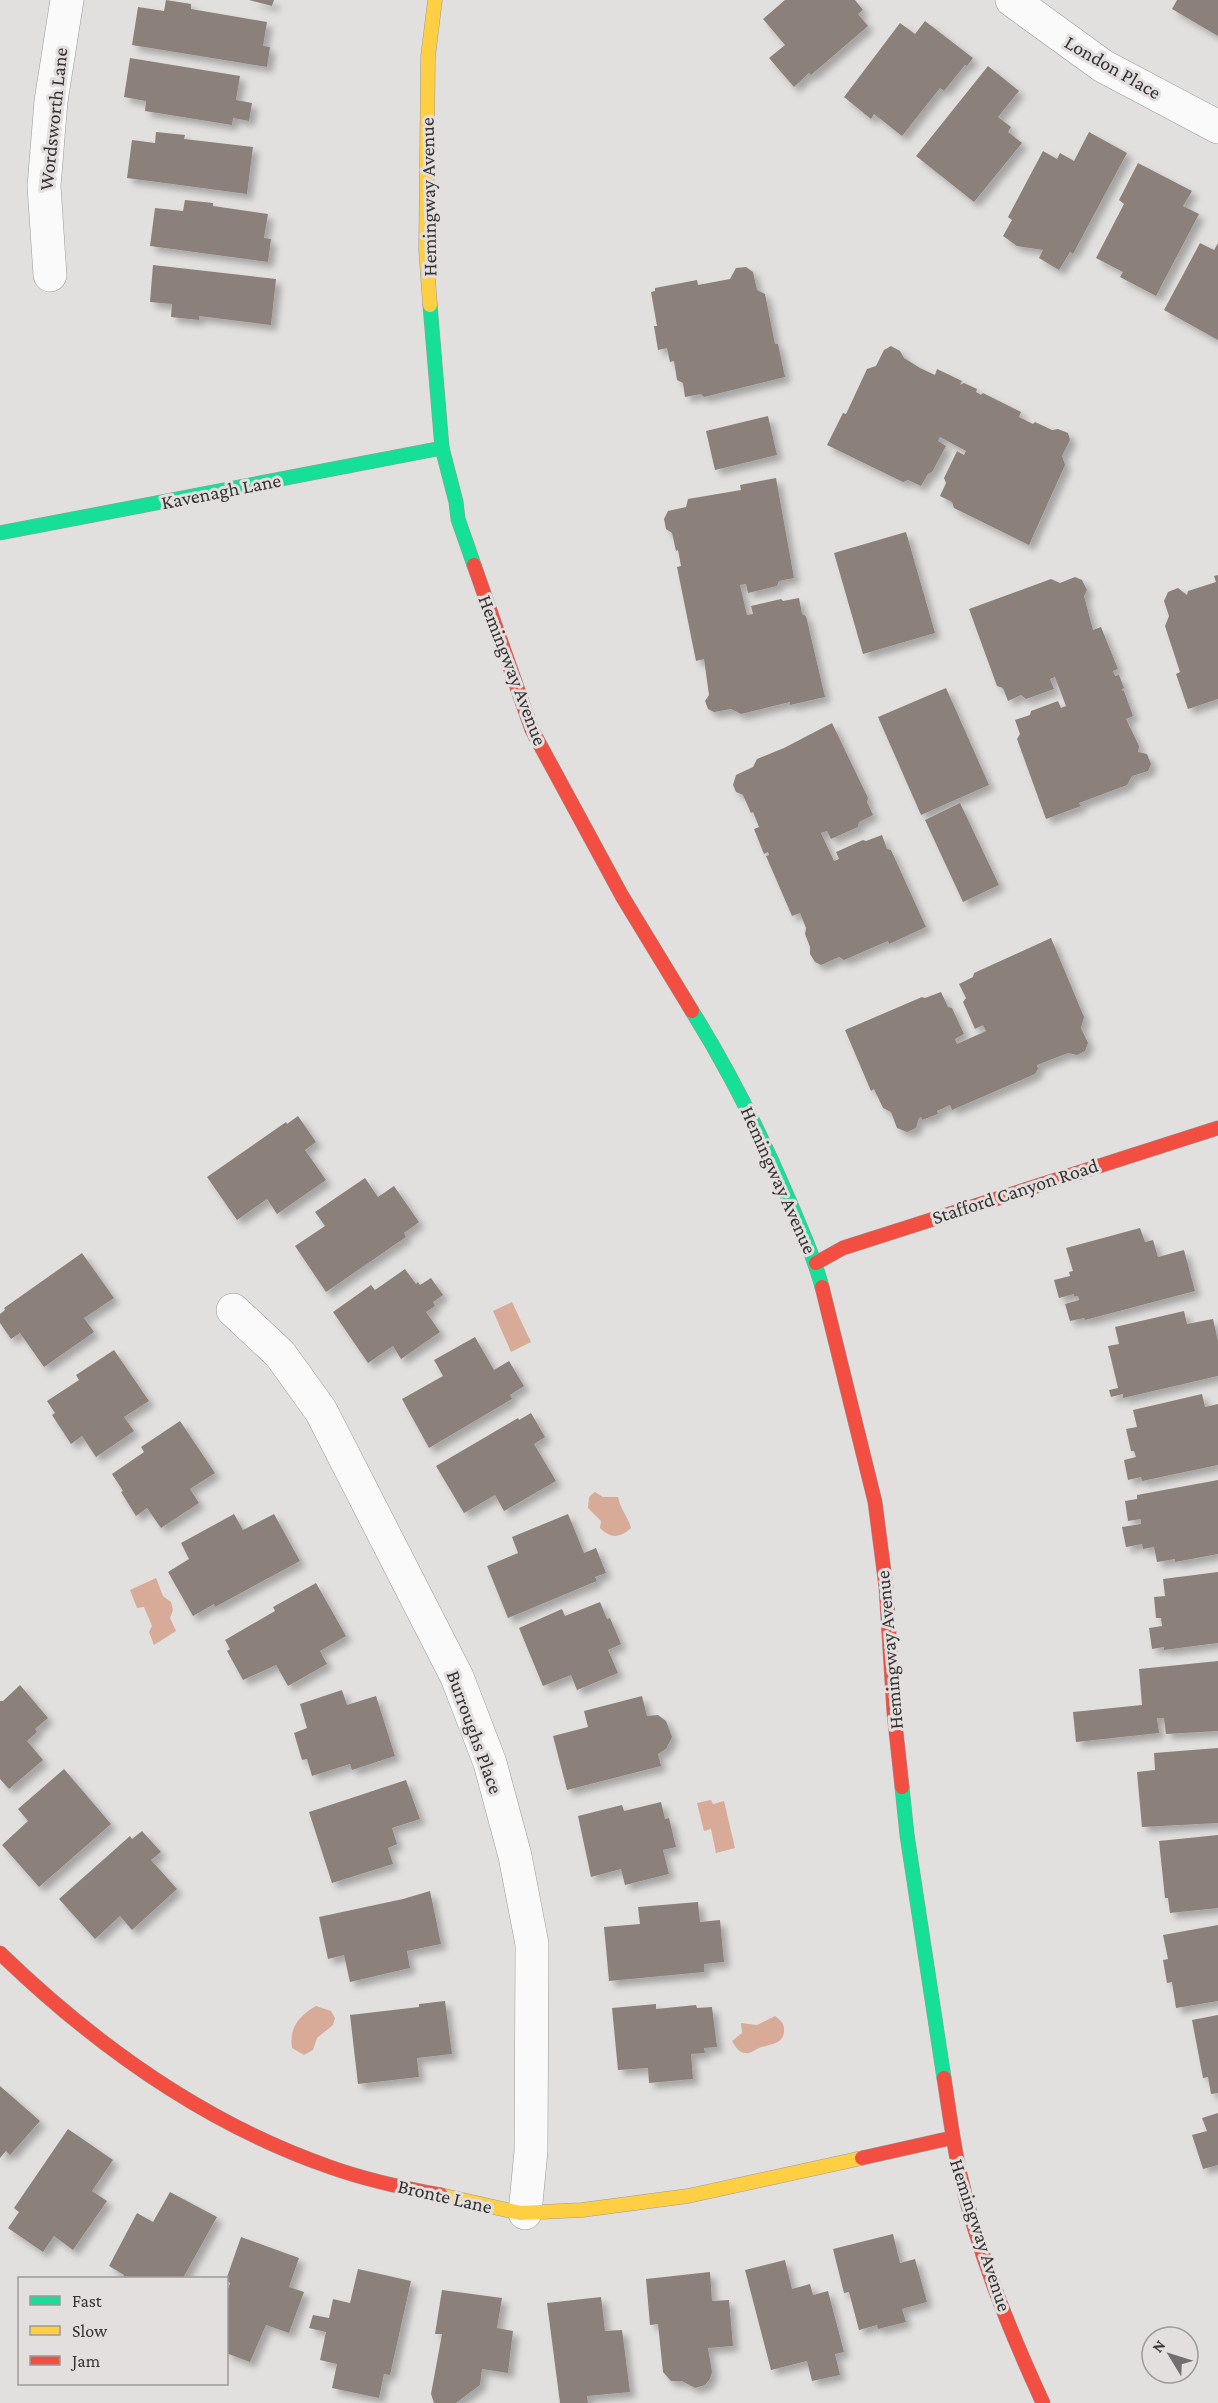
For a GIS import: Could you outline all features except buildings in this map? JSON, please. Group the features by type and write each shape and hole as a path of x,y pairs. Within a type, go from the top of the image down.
{"main road":[{"name":"Hemingway Avenue","path":"435,0 428,57 426,250 442,448 458,519 532,730 622,896 721,1058 763,1138 816,1263 875,1502 886,1587 894,1713 907,1834 947,2095 951,2138 966,2203 1006,2316 1043,2403"},
{"name":"Kavenagh Lane","path":"0,533 442,448"},
{"name":"Stafford Canyon Road","path":"816,1263 843,1248 1218,1128"},
{"name":"Bronte Lane","path":"0,1953 62,2012 119,2055 194,2102 262,2138 328,2166 412,2190 525,2213 631,2206 709,2192 951,2138"}],"street":[{"name":"Wordsworth Lane","path":"50,275 44,186 51,101 67,0"},
{"name":"London Place","path":"1012,0 1103,66 1218,127"},
{"name":"Burroughs Place","path":"233,1310 280,1354 321,1411 457,1677 490,1763 515,1856 532,1944 531,2151 525,2213"}],"shaded area":[{"path":"512,1302 531,1342 511,1352 493,1311"},
{"path":"595,1492 603,1497 618,1497 631,1528 616,1536 600,1528 601,1521 588,1508 589,1497"},
{"path":"156,1578 163,1596 171,1602 173,1610 170,1618 176,1631 154,1645 149,1632 152,1626 144,1607 137,1608 130,1590"},
{"path":"711,1800 713,1804 724,1801 735,1848 716,1853 711,1829 704,1831 697,1803"},
{"path":"316,2006 331,2011 335,2018 333,2025 317,2038 313,2050 304,2055 292,2048 292,2034 300,2018"},
{"path":"775,2016 782,2022 784,2031 781,2039 775,2043 749,2053 737,2048 732,2041 742,2033 741,2023 757,2025"}],"traffic: fast":[{"path":"430,305 442,448 458,519 474,565"},
{"path":"0,533 442,448"},
{"path":"692,1011 732,1080 767,1151 807,1243 822,1287"},
{"path":"902,1787 907,1835 944,2078"}],"traffic: slow":[{"path":"430,305 426,250 428,57 435,0"},
{"path":"441,2195 520,2213 582,2210 688,2196 862,2158"}],"traffic: jam":[{"path":"474,565 532,730 622,896 692,1011"},
{"path":"816,1263 843,1248 1218,1128"},
{"path":"822,1287 875,1502 886,1587 894,1713 902,1787"},
{"path":"0,1953 36,1987 113,2049 154,2078 239,2128 284,2149 357,2176 441,2195"},
{"path":"944,2078 953,2138 976,2233 1018,2347 1043,2403"},
{"path":"862,2158 951,2138"}]}
